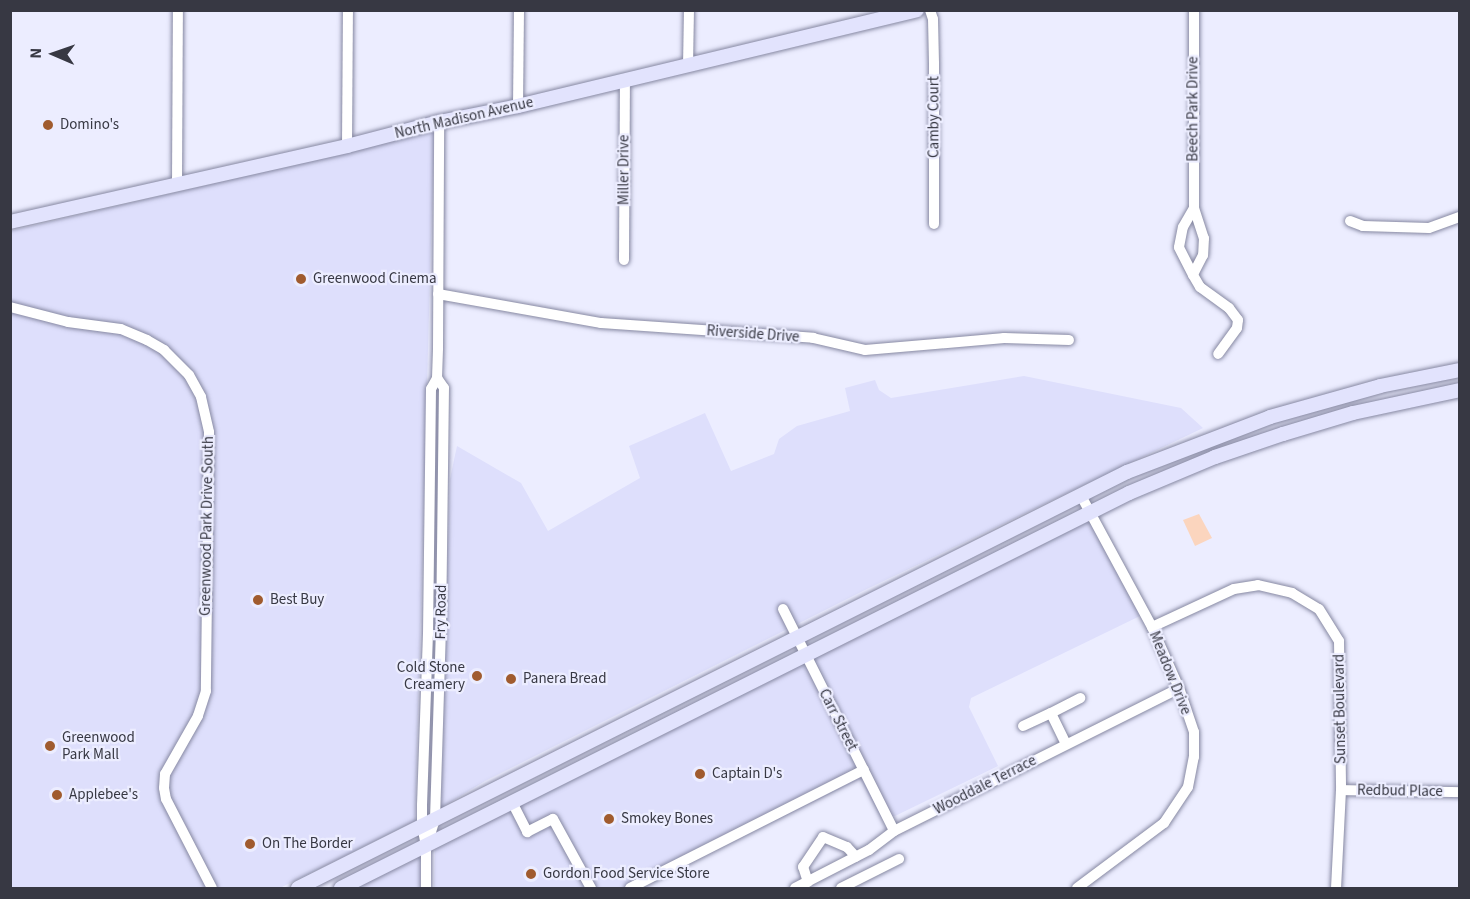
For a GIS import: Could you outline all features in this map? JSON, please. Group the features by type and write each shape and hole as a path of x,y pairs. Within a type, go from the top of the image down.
{"main road":[{"name":"North Madison Avenue","path":"10,222 348,146 439,122 519,106 917,10"},
{"path":"298,888 1080,494 1213,437 1270,417 1380,386 1460,370"},
{"path":"341,888 1129,493 1228,453 1283,434 1353,413 1460,390"}],"street":[{"path":"177,184 178,10"},
{"path":"348,10 348,146"},
{"path":"519,10 519,106"},
{"path":"688,66 689,10"},
{"name":"Camby Court","path":"930,10 933,19 934,63 934,224"},
{"name":"Beech Park Drive","path":"1193,275 1203,255 1204,238 1194,208 1194,10"},
{"name":"Miller Drive","path":"624,260 625,80"},
{"name":"Fry Road","path":"426,888 426,846 422,825 428,637 431,389 437,378 439,122"},
{"name":"Beech Park Drive","path":"1194,208 1183,228 1179,247 1200,287 1229,308 1238,320 1238,328 1218,354"},
{"path":"1350,221 1363,226 1429,228 1460,217"},
{"name":"Riverside Drive","path":"438,294 601,323 813,339 865,350 1004,338 1069,340"},
{"name":"Greenwood Park Drive South","path":"10,307 68,321 122,329 147,340 164,350 189,375 201,397 209,432 206,680 202,707 165,774 165,792 212,888"},
{"name":"Fry Road","path":"426,846 435,819 444,388 437,378"},
{"name":"Meadow Drive","path":"1077,888 1164,824 1188,787 1194,757 1194,732 1179,688 1152,627 1080,494"},
{"name":"Sunset Boulevard","path":"1152,627 1234,589 1258,585 1292,592 1319,609 1339,640 1341,790 1336,888"},
{"name":"Carr Street","path":"783,609 894,831"},
{"name":"Wooddale Terrace","path":"795,888 855,858 894,831 1179,688"},
{"path":"1023,726 1080,698"},
{"path":"1051,713 1066,744"},
{"path":"630,888 864,770"},
{"name":"Redbud Place","path":"1341,790 1460,792"},
{"path":"512,802 527,832 553,819 591,888"},
{"path":"808,882 803,867 823,837 847,847 864,877"},
{"path":"841,888 899,859"}],"shaded area":[{"path":"434,132 415,821 280,888 11,888 10,231"},
{"path":"1024,376 1181,408 1203,428 867,589 485,781 441,808 450,479 457,446 521,483 548,531 640,478 629,446 705,413 731,471 774,454 779,439 797,426 850,411 845,388 875,380 879,390 891,398"},
{"path":"1199,514 1212,538 1195,546 1183,520"},
{"path":"1089,520 1142,615 971,698 969,707 998,766 895,816 881,818 860,779 640,888 434,888 435,848"},
{"path":"421,856 420,888 356,888"}],"place":[{"name":"Domino's","path":"48,125"},
{"name":"Greenwood Cinema","path":"301,279"},
{"name":"Best Buy","path":"258,600"},
{"name":"Cold Stone Creamery","path":"477,676"},
{"name":"Panera Bread","path":"511,679"},
{"name":"Greenwood Park Mall","path":"50,746"},
{"name":"Captain D's","path":"700,774"},
{"name":"Applebee's","path":"57,795"},
{"name":"Smokey Bones","path":"609,819"},
{"name":"On The Border","path":"250,844"},
{"name":"Gordon Food Service Store","path":"531,874"}]}
